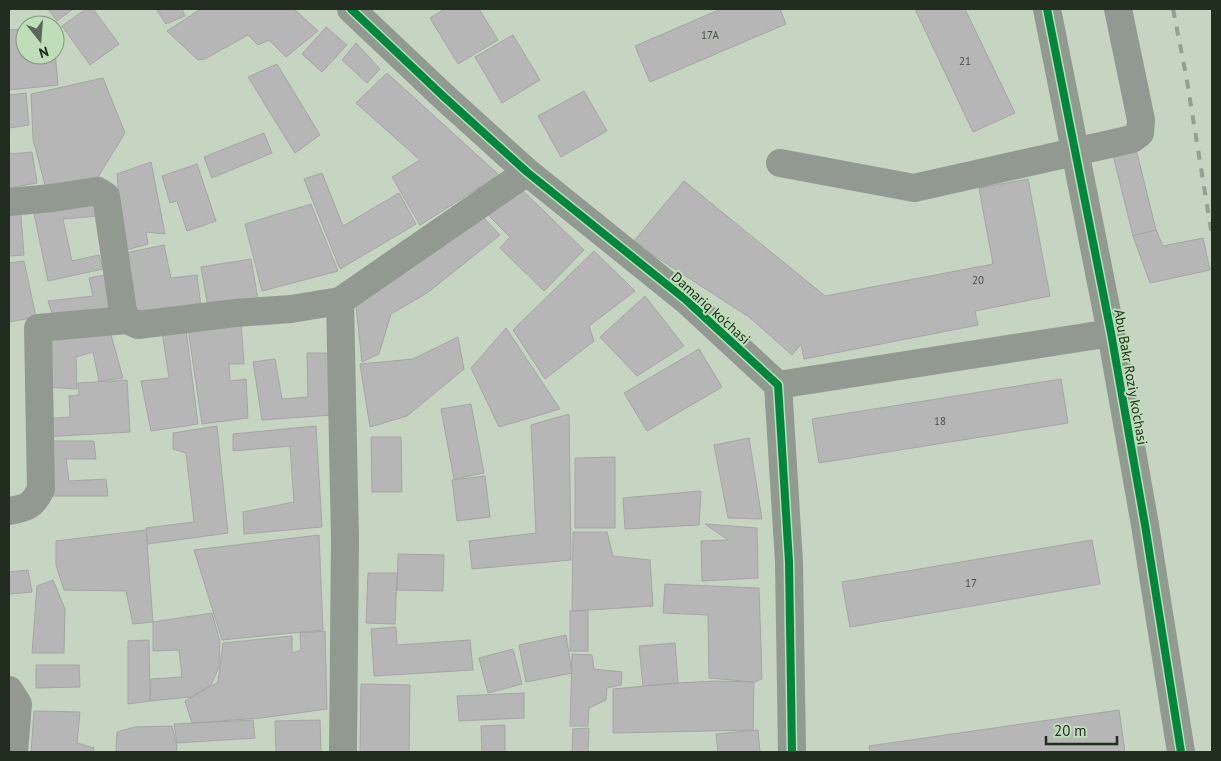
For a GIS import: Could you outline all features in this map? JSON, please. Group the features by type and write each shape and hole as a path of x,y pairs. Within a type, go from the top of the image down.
{"street":[{"name":"Abu Bakr Roziy ko'chasi","path":"1047,9 1111,333 1145,525 1181,752"},
{"path":"780,163 914,188 1132,139 1140,134 1141,120 1118,9"},
{"name":"Damariq ko'chasi","path":"366,13 443,96 527,172 686,300 778,384"},
{"path":"9,511 20,509 35,502 41,489 38,328 127,320 138,325 235,313 291,309 340,301 527,172"},
{"path":"9,202 53,198 98,190 106,196 123,311 127,320"},
{"path":"340,301 345,539 343,752"},
{"path":"792,752 789,562 778,384 1111,333"},
{"path":"9,690 18,704 14,752"}],"building":[{"path":"48,9 73,9 65,15 52,15"},
{"path":"86,9 93,9 119,44 90,65 65,30 65,24"},
{"path":"156,9 182,9 185,16 166,24"},
{"path":"201,9 294,9 318,31 286,57 269,40 258,45 248,35 205,59 198,60 167,31"},
{"path":"445,9 479,9 498,40 458,64 430,18"},
{"path":"721,9 780,9 786,24 650,82 635,46"},
{"path":"915,9 965,9 1015,113 973,132"},
{"path":"326,27 347,45 322,72 302,54"},
{"path":"9,30 15,30 15,65 56,65 58,85 9,90"},
{"path":"513,35 540,80 502,103 475,57"},
{"path":"356,43 380,69 367,83 342,60"},
{"path":"277,64 320,135 295,153 248,77"},
{"path":"387,73 499,175 420,225 392,177 420,160 356,103"},
{"path":"103,78 125,133 98,177 45,185 33,139 31,94"},
{"path":"584,91 607,131 561,157 538,116"},
{"path":"26,93 29,125 9,128 9,95"},
{"path":"264,133 272,153 212,178 204,157"},
{"path":"1135,145 1156,230 1133,236 1112,151"},
{"path":"9,146 10,154 32,152 37,183 9,188"},
{"path":"151,162 165,234 146,232 148,244 123,251 117,174"},
{"path":"197,164 216,221 187,231 177,201 170,203 162,176"},
{"path":"322,173 343,226 399,193 416,224 340,269 304,179"},
{"path":"1028,179 1050,296 975,311 978,325 804,359 801,344 792,355 749,317 633,242 684,181 825,296 993,264 979,188"},
{"path":"516,184 584,250 544,291 500,248 510,237 487,214"},
{"path":"97,201 99,216 63,219 72,261 99,255 103,269 48,281 32,204"},
{"path":"20,204 24,255 9,256 9,205"},
{"path":"311,204 338,271 262,291 245,224"},
{"path":"482,216 500,235 427,293 391,314 379,354 362,362 356,306"},
{"path":"1156,230 1163,246 1203,238 1210,270 1150,283 1133,236"},
{"path":"164,245 171,278 197,275 201,307 133,311 126,253"},
{"path":"594,251 635,291 589,326 594,341 545,379 513,330"},
{"path":"251,259 258,299 208,308 201,267"},
{"path":"24,261 36,317 9,322 9,263"},
{"path":"109,274 108,314 55,322 48,301 93,296 89,278"},
{"path":"645,296 684,346 637,376 600,337"},
{"path":"241,320 244,364 229,364 230,381 246,379 248,418 202,424 187,322"},
{"path":"185,322 198,424 151,431 141,381 169,378 161,325"},
{"path":"108,324 123,378 99,381 93,352 76,357 77,389 44,387 40,329"},
{"path":"506,328 560,409 499,427 471,368"},
{"path":"458,337 464,369 407,416 370,427 360,364 413,359"},
{"path":"699,349 722,387 647,431 624,393"},
{"path":"307,353 331,353 332,415 262,420 253,362 275,359 282,399 308,397"},
{"path":"1061,379 1068,423 819,463 812,419"},
{"path":"127,380 130,432 43,437 41,419 70,417 69,396 79,395 78,383"},
{"path":"471,404 484,473 454,479 441,409"},
{"path":"569,414 571,560 472,569 469,541 536,533 531,425"},
{"path":"217,426 228,533 148,544 146,528 194,522 186,453 173,449 173,433"},
{"path":"316,426 322,527 244,534 243,512 294,502 290,446 233,451 233,434"},
{"path":"371,437 401,437 402,492 372,492"},
{"path":"749,438 762,519 728,518 714,445"},
{"path":"44,441 94,441 96,459 66,459 69,481 106,479 108,496 46,496"},
{"path":"615,457 615,528 575,528 575,458"},
{"path":"485,476 490,517 457,521 452,480"},
{"path":"701,491 699,525 625,529 623,498"},
{"path":"705,524 757,528 758,578 702,581 701,541 728,540"},
{"path":"146,530 153,622 133,624 126,591 64,590 56,565 56,541"},
{"path":"573,532 607,532 613,556 650,560 653,606 572,611"},
{"path":"319,535 323,630 222,640 194,550"},
{"path":"1092,540 1100,584 850,627 842,582"},
{"path":"398,554 444,555 443,591 397,590"},
{"path":"28,570 32,592 9,594 9,572"},
{"path":"368,573 397,573 395,624 366,623"},
{"path":"53,580 65,609 64,653 32,653 37,586"},
{"path":"665,584 759,588 762,679 754,682 709,678 708,615 663,613"},
{"path":"570,611 588,611 588,651 570,651"},
{"path":"212,613 220,642 219,667 211,685 191,697 150,701 151,679 182,677 179,650 153,651 153,622"},
{"path":"396,627 397,645 470,640 473,670 374,676 371,629"},
{"path":"325,631 327,709 261,718 192,723 185,701 218,682 223,643 292,636 292,653 301,650 300,633"},
{"path":"566,635 572,673 526,682 519,645"},
{"path":"149,640 150,701 128,704 128,641"},
{"path":"675,643 678,683 643,686 639,646"},
{"path":"513,649 522,684 488,693 479,658"},
{"path":"572,654 592,655 594,669 622,672 621,685 607,688 606,700 589,708 588,726 570,726"},
{"path":"36,665 79,665 80,687 36,688"},
{"path":"716,681 754,682 753,730 613,733 613,689"},
{"path":"361,684 410,685 409,752 360,752"},
{"path":"524,693 524,718 459,721 457,696"},
{"path":"1119,710 1125,752 870,752 869,746"},
{"path":"34,711 80,712 77,743 94,748 93,752 31,752"},
{"path":"253,720 255,738 177,743 174,724"},
{"path":"320,720 321,752 276,752 275,721"},
{"path":"505,725 505,752 482,752 481,726"},
{"path":"172,726 177,747 176,752 116,752 117,732 135,727"},
{"path":"589,728 588,752 572,752 573,729"},
{"path":"758,730 760,752 718,752 716,734"}],"railway":[{"path":"1173,9 1186,75 1212,236"}],"cycle path":[{"path":"351,9 527,172 686,300 778,385 789,562 792,752"},
{"path":"1047,9 1111,333 1145,525 1181,752"}]}
